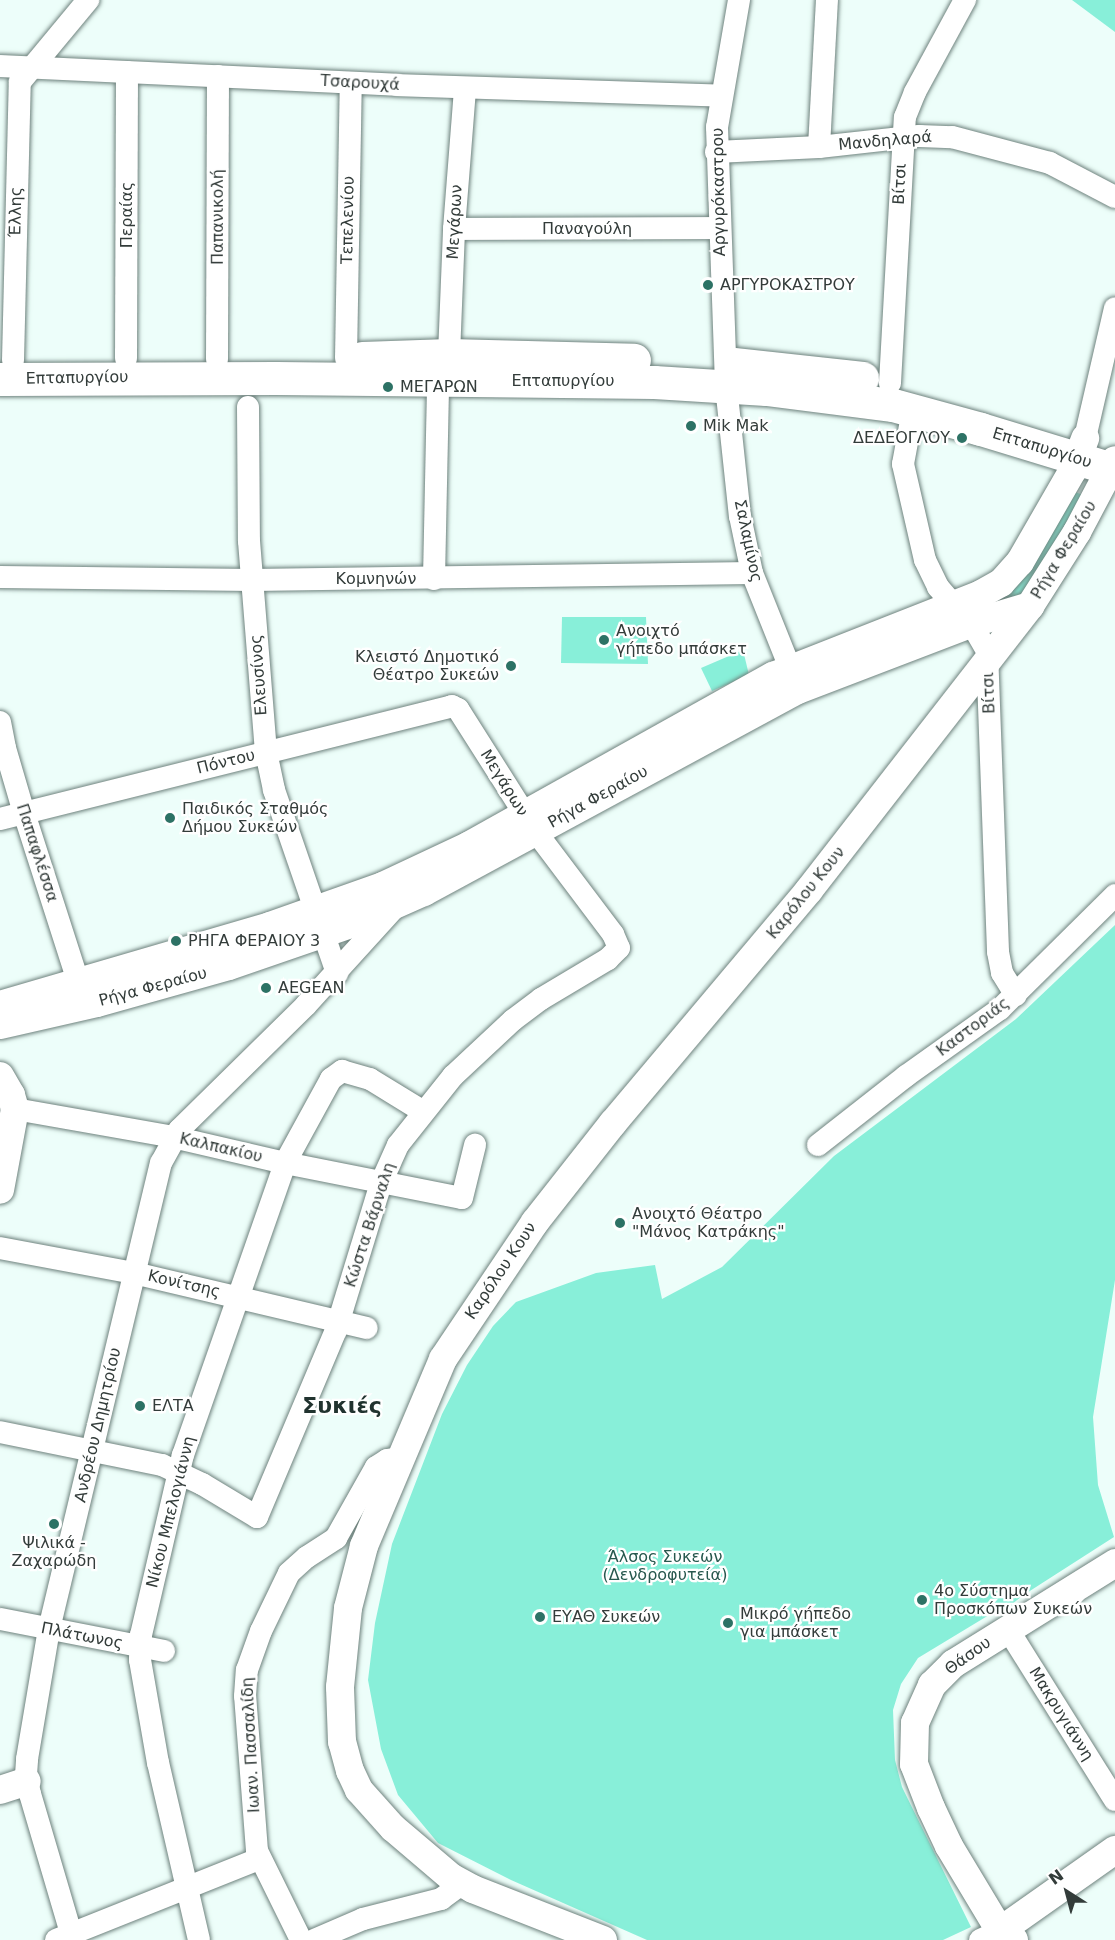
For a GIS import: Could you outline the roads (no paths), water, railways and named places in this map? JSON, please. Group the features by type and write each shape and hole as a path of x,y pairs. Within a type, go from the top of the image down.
{"main road":[{"name":"Επταπυργίου","path":"4,366 126,358 346,358 444,368 654,382 810,370 890,383 1103,457"},
{"name":"Επταπυργίου","path":"4,366 152,377 444,368"},
{"name":"Επταπυργίου","path":"725,375 913,410 1103,457"}],"street":[{"name":"Έλλης","path":"4,366 20,82 88,0"},
{"name":"Αργυρόκαστρου","path":"725,375 716,152 721,96 739,0"},
{"path":"819,147 827,0"},
{"name":"Βίτσι","path":"890,383 905,117 910,101 965,0"},
{"name":"Τσαρουχά","path":"0,66 465,88 721,96"},
{"name":"Περαίας","path":"126,358 127,72"},
{"name":"Παπανικολή","path":"218,76 218,359"},
{"name":"Τεπελενίου","path":"346,358 351,83"},
{"name":"Μεγάρων","path":"434,579 444,368 465,88"},
{"name":"Μανδηλαρά","path":"716,152 819,147 903,138 952,137 1021,153 1074,174 1115,197"},
{"name":"Παναγούλη","path":"454,229 720,228"},
{"path":"1103,457 1115,308"},
{"name":"Σαλαμίνος","path":"725,375 740,516 752,573 794,679"},
{"name":"Ελευσίνος","path":"248,406 247,463 252,580 266,753 274,790 320,923"},
{"name":"Βίτσι","path":"913,410 903,457 903,470 925,560 936,583 984,642 988,661 998,952 1002,973 1016,995"},
{"name":"Ρήγα Φεραίου","path":"0,1005 398,905 530,823 794,679 962,615 1030,606 1077,532 1103,457"},
{"name":"Ρήγα Φεραίου","path":"962,615 1014,570 1103,457"},
{"name":"Κομνηνών","path":"0,577 252,580 752,573"},
{"name":"Καρόλου Κουν","path":"603,1940 571,1932 462,1884 428,1860 371,1805 354,1780 342,1742 340,1678 348,1608 364,1546 443,1359 535,1222 613,1123 802,898 1030,606"},
{"name":"Μεγάρων","path":"452,706 458,710 530,823 613,934 619,948"},
{"name":"Πόντου","path":"0,819 452,706"},
{"name":"Παπαφλέσσα","path":"0,722 24,813 79,984"},
{"name":"Ρήγα Φεραίου","path":"0,1025 157,987 249,960 415,872 530,823"},
{"name":"Καστοριάς","path":"818,1145 906,1076 1016,995 1115,894"},
{"name":"Ανδρέου Δημητρίου","path":"67,1938 27,1781 27,1759 33,1712 49,1629 161,1162 173,1137 337,973 398,905"},
{"path":"320,923 337,973"},
{"name":"Κώστα Βάρναλη","path":"179,1472 257,1517 340,1319 381,1183 398,1145 422,1111 453,1076 519,1015 608,959 619,948"},
{"name":"Νίκου Μπελογιάννη","path":"199,1940 158,1763 140,1647 179,1472 285,1163 331,1079 338,1072 347,1071 370,1079 422,1111"},
{"path":"0,1076 11,1095 15,1109 0,1190"},
{"name":"Καλπακίου","path":"15,1109 173,1137 285,1163 462,1198 475,1145"},
{"name":"Κονίτσης","path":"0,1248 134,1273 340,1319 367,1328"},
{"path":"0,1432 156,1463 179,1472"},
{"name":"Ιωαν. Πασσαλίδη","path":"301,1940 260,1859 256,1844 245,1696 247,1670 289,1573 307,1557 336,1538 376,1467 391,1458 400,1458"},
{"name":"Θάσου","path":"998,1937 949,1846 927,1800 914,1764 913,1740 920,1707 932,1685 953,1664 1007,1628 1115,1563"},
{"name":"Πλάτωνος","path":"0,1619 164,1652"},
{"name":"Μακρυγιάννη","path":"1007,1628 1115,1800"},
{"path":"0,1790 27,1781"},
{"path":"998,1937 1115,1850"},
{"path":"67,1938 260,1859"},
{"path":"314,1940 363,1919 441,1899 462,1884"}],"place":[{"name":"ΑΡΓΥΡΟΚΑΣΤΡΟΥ","path":"708,285"},
{"name":"ΜΕΓΑΡΩΝ","path":"388,387"},
{"name":"Mik Mak","path":"691,426"},
{"name":"ΔΕΔΕΟΓΛΟΥ","path":"962,438"},
{"name":"Ανοιχτό γήπεδο μπάσκετ","path":"604,640"},
{"name":"Κλειστό Δημοτικό Θέατρο Συκεών","path":"511,666"},
{"name":"Παιδικός Σταθμός Δήμου Συκεών","path":"170,818"},
{"name":"ΡΗΓΑ ΦΕΡΑΙΟΥ 3","path":"176,941"},
{"name":"AEGEAN","path":"266,988"},
{"name":"Ανοιχτό Θέατρο \"Μάνος Κατράκης\"","path":"620,1223"},
{"name":"ΕΛΤΑ","path":"140,1406"},
{"name":"Ψιλικά - Ζαχαρώδη","path":"54,1524"},
{"name":"4ο Σύστημα Προσκόπων Συκεών","path":"922,1600"},
{"name":"ΕΥΑΘ Συκεών","path":"540,1617"},
{"name":"Μικρό γήπεδο για μπάσκετ","path":"728,1623"}],"district":[{"name":"Συκιές","path":"342,1406"}],"park label":[{"name":"Άλσος Συκεών (Δενδροφυτεία)","path":"665,1566"}]}
